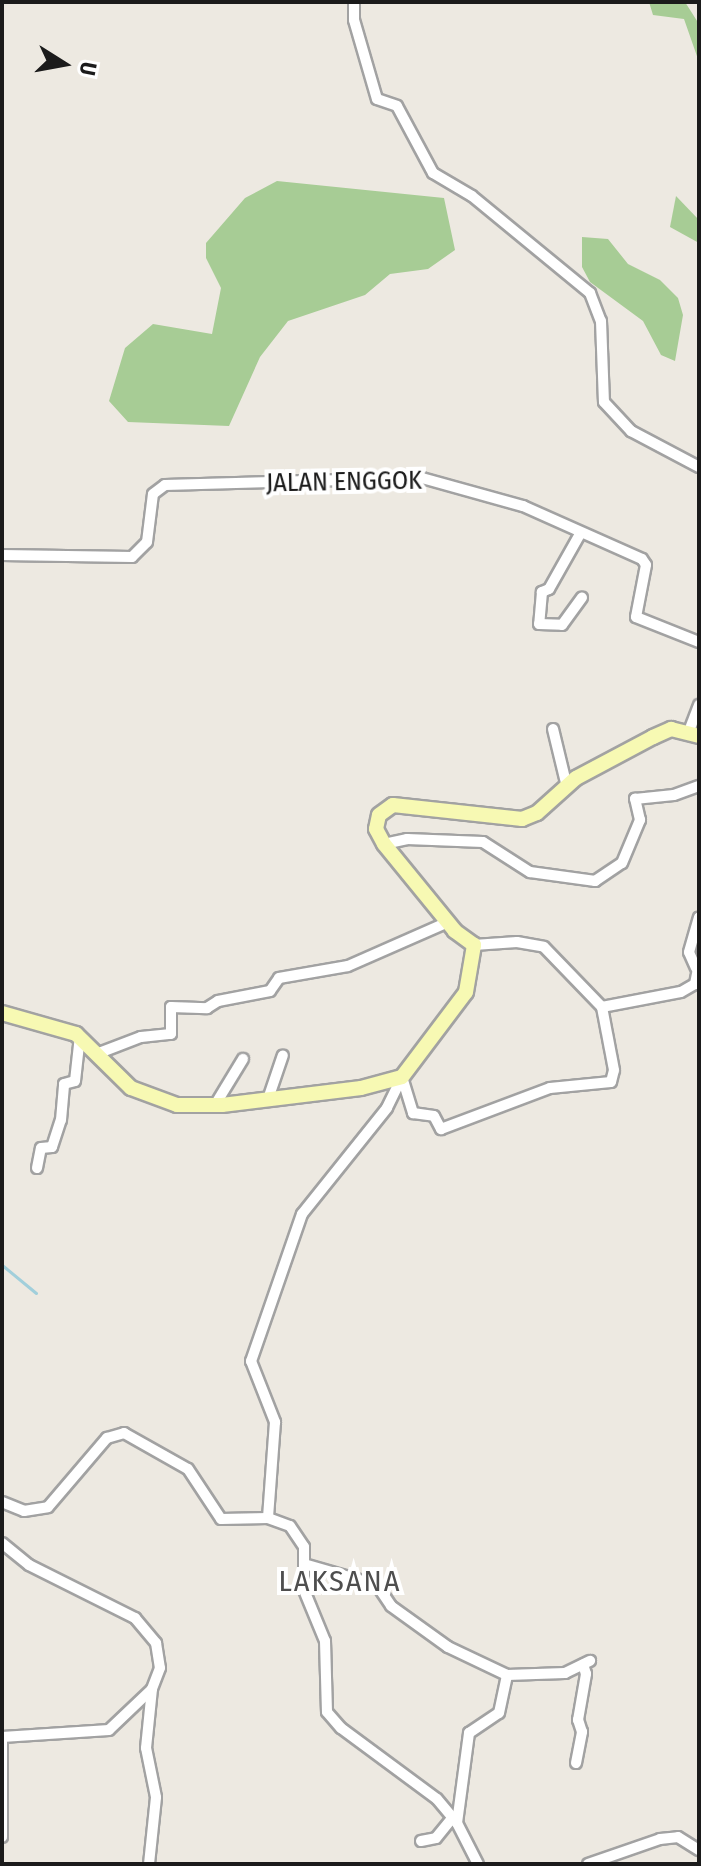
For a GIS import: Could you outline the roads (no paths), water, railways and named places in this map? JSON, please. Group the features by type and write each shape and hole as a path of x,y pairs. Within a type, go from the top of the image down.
{"main road":[{"path":"2,1013 80,1036 131,1088 148,1097 215,1105 361,1088 402,1077 466,992 474,945 448,922 384,844 377,821 393,805 522,819 537,813 567,787 653,737 671,729 694,733"}],"street":[{"path":"354,2 354,20 377,99 397,106 433,173 472,196 590,293 601,321 604,402 641,438 699,467"},
{"name":"JALAN ENGGOK","path":"2,555 132,557 147,542 153,494 165,485 377,476 444,483 523,506 645,562 636,617 699,642"},
{"path":"580,534 549,589 542,592 539,624 562,625 582,597"},
{"path":"694,733 699,705"},
{"path":"553,729 567,787"},
{"path":"384,844 407,839 483,842 530,872 595,881 622,863 640,820 635,799 674,795 699,786"},
{"path":"602,1007 681,992 695,984 697,966 689,952 699,917"},
{"path":"99,1053 141,1037 171,1034 171,1007 207,1008 218,1001 270,991 279,978 348,966 448,922"},
{"path":"402,1077 413,1113 433,1116 441,1129 550,1088 611,1082 614,1070 602,1007 580,979 554,964 552,952 544,947 517,942 474,945"},
{"path":"37,1168 41,1147 52,1147 61,1120 64,1084 75,1081 80,1036"},
{"path":"268,1099 283,1055"},
{"path":"215,1105 243,1059"},
{"path":"268,1518 275,1422 252,1368 253,1349 302,1214 387,1108 402,1077"},
{"path":"2,1502 24,1511 48,1507 107,1438 124,1433 188,1469 221,1519 268,1518 285,1523 300,1539 304,1590 325,1641 330,1718 405,1771 455,1820 478,1864"},
{"path":"2,1543 29,1565 144,1626 160,1660 152,1689 146,1748 156,1797 149,1864"},
{"path":"304,1564 377,1585 391,1606 448,1647 507,1675 565,1673 586,1662 578,1720 582,1732 576,1763"},
{"path":"421,1841 436,1838 455,1820 469,1733 499,1713 507,1675"},
{"path":"2,1837 2,1737 109,1730 152,1689"},
{"path":"588,1864 631,1847 678,1837 699,1850"}],"waterway":[{"path":"2,1265 36,1293"}],"district":[{"name":"LAKSANA","path":"340,1581"}]}
